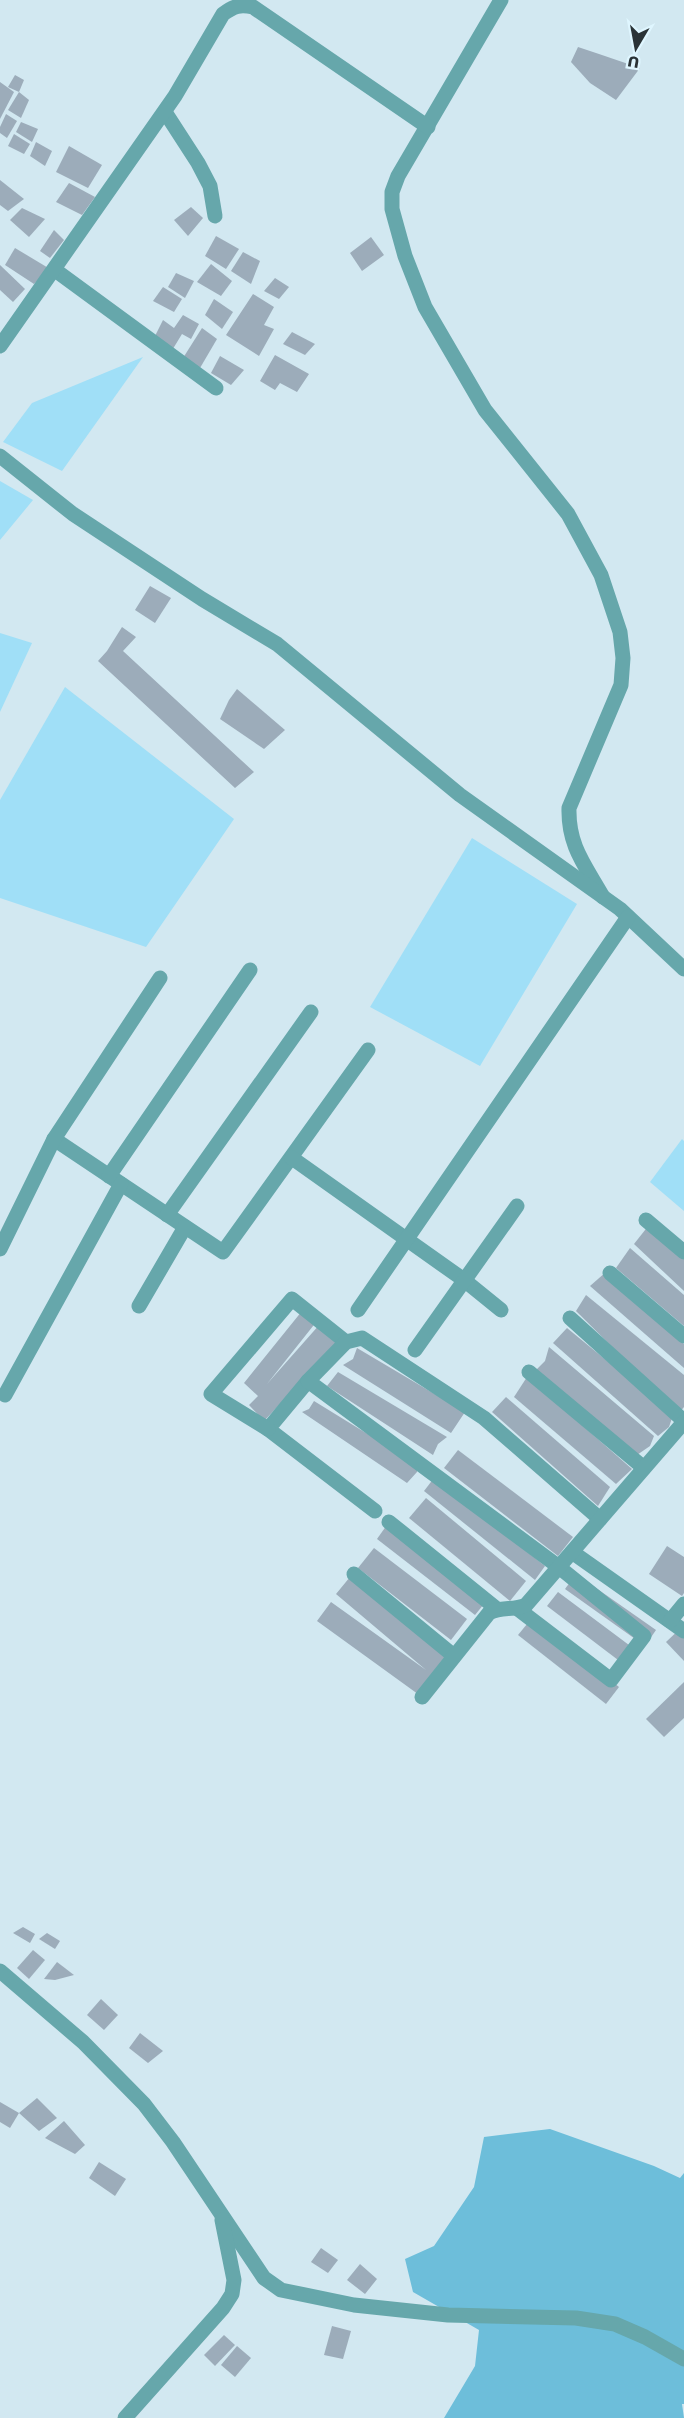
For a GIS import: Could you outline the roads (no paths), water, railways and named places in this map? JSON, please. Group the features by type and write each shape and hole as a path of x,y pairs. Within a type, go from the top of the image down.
{"street":[{"path":"501,0 398,176 392,192 392,209 405,256 425,307 484,410 567,514 601,575 620,632 623,658 621,685 569,808 568,828 574,847 603,897"},
{"path":"0,346 165,112 223,14 241,4 253,7 428,127"},
{"path":"165,112 210,186 215,216"},
{"path":"55,270 216,388"},
{"path":"0,456 73,514 202,599 277,644 460,795 628,916 684,969"},
{"path":"358,1310 628,916"},
{"path":"5,1395 115,1180 250,970"},
{"path":"0,1249 54,1139 160,978"},
{"path":"167,1215 310,1012"},
{"path":"54,1139 223,1252 368,1050"},
{"path":"292,1158 464,1280 501,1310"},
{"path":"415,1350 518,1206"},
{"path":"646,1220 684,1252"},
{"path":"139,1306 185,1227"},
{"path":"610,1274 684,1335"},
{"path":"346,1342 292,1299 211,1394 268,1429 375,1511"},
{"path":"422,1697 489,1613 497,1609 518,1609 526,1605 562,1570 572,1552 684,1422 570,1318"},
{"path":"268,1429 308,1381 346,1342 362,1338 484,1418 600,1519"},
{"path":"529,1372 644,1468"},
{"path":"308,1381 562,1570 644,1636 611,1680 518,1609"},
{"path":"389,1522 497,1609"},
{"path":"572,1552 684,1630"},
{"path":"354,1574 454,1656"},
{"path":"670,1621 684,1604"},
{"path":"0,1971 83,2043 144,2104 173,2142 221,2217 264,2278 281,2290 354,2305 448,2315 576,2318 615,2324 645,2337 684,2359"},
{"path":"125,2418 223,2308 232,2294 234,2280 221,2217"}]}
